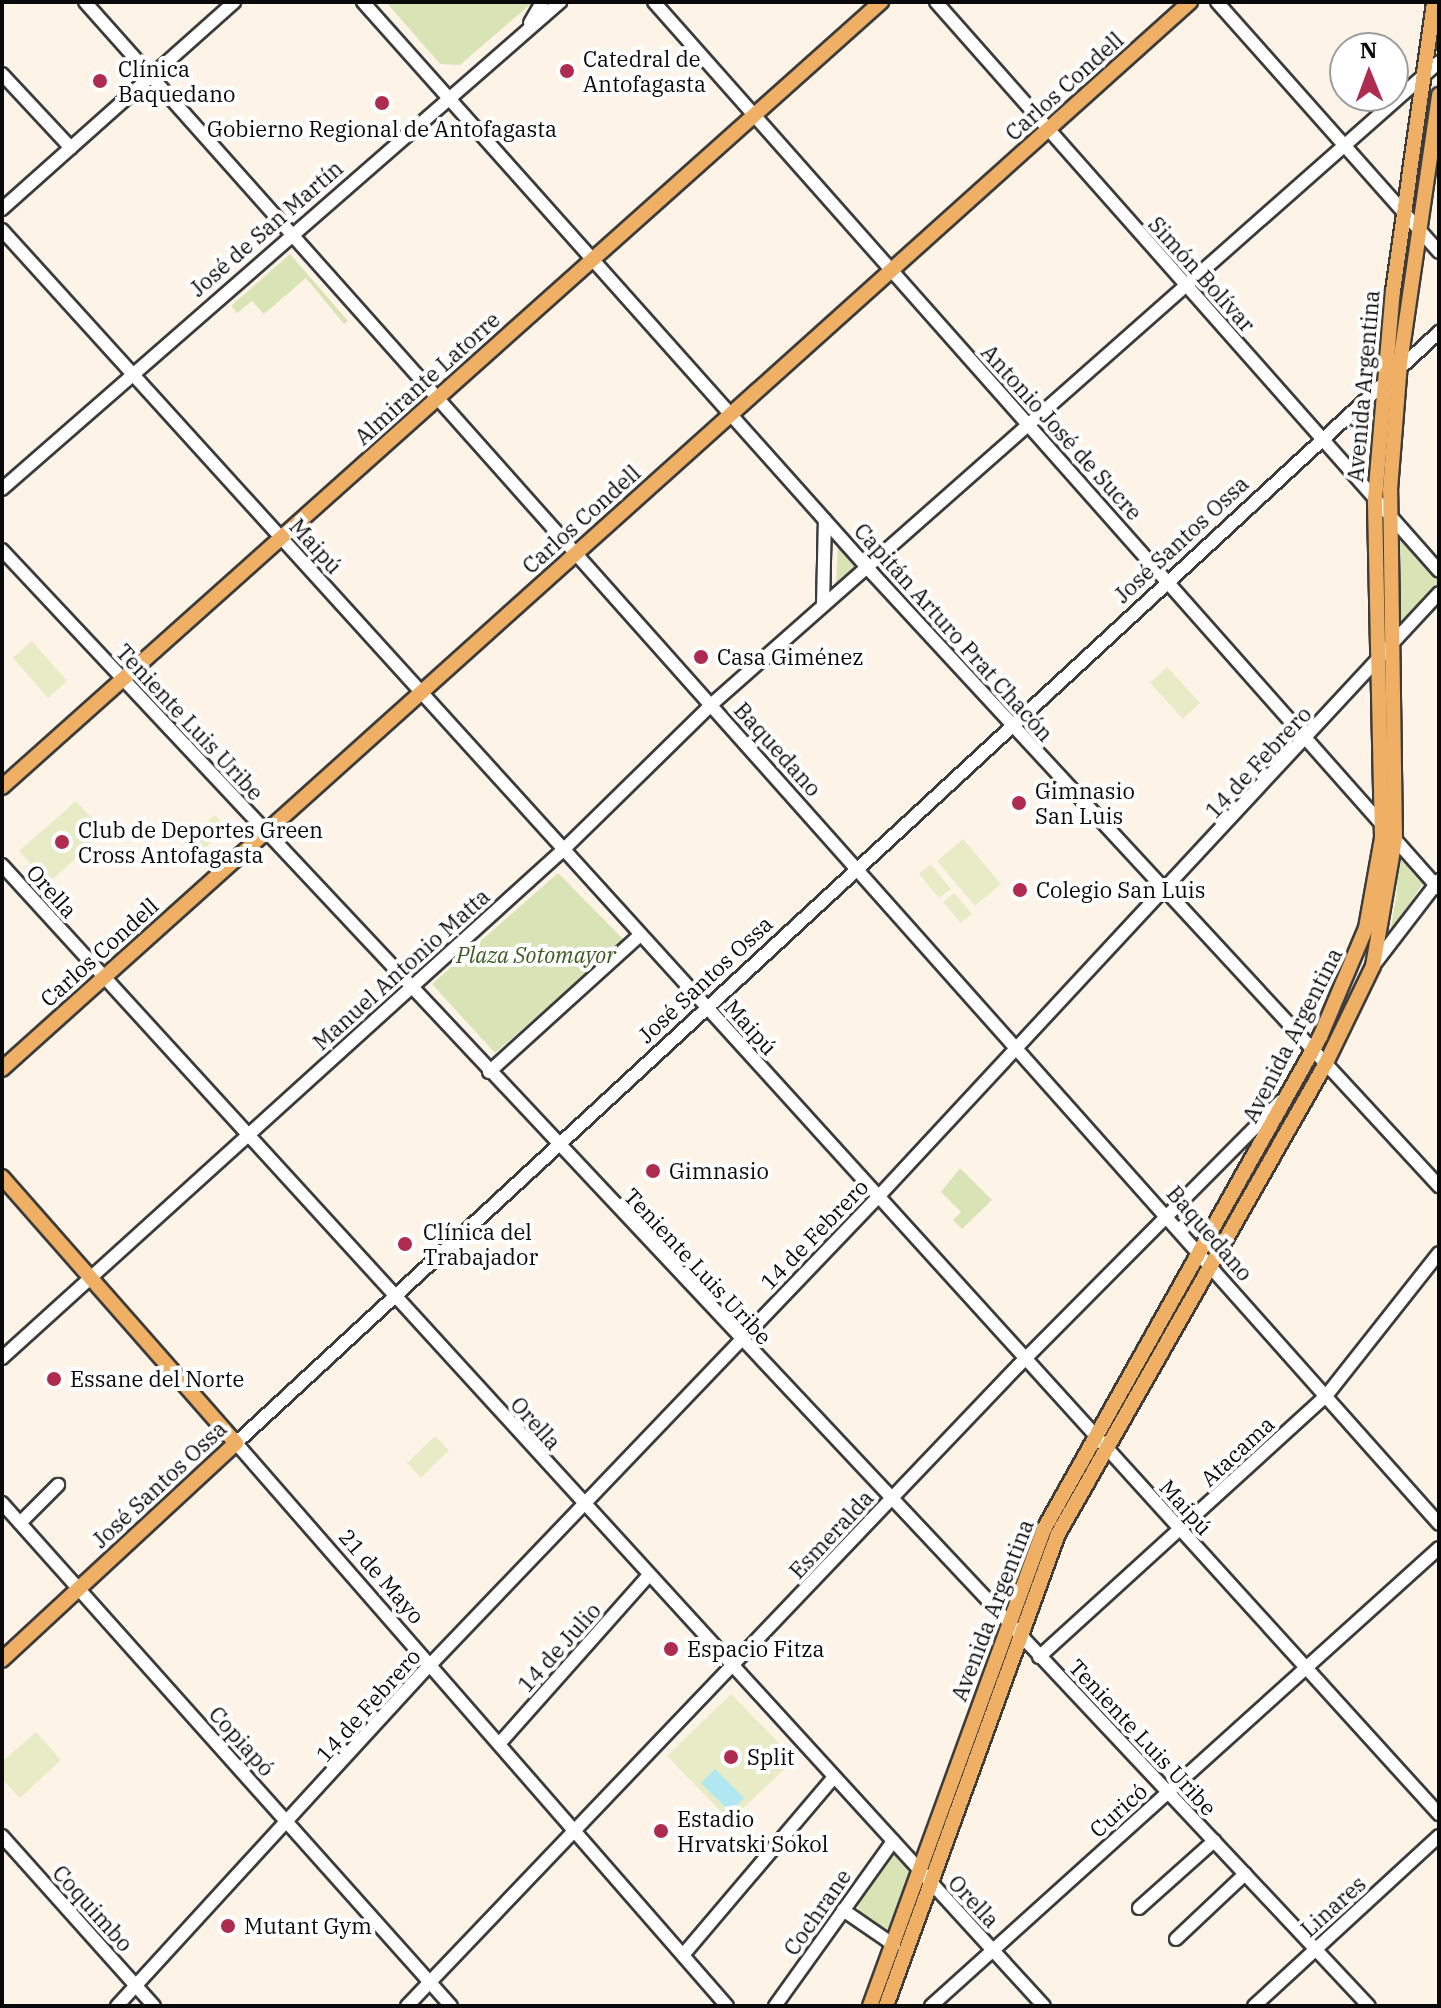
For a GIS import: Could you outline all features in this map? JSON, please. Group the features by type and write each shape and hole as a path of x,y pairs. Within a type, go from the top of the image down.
{"main road":[{"name":"Almirante Latorre","path":"2,787 881,2"},
{"name":"Carlos Condell","path":"2,1069 1190,2"},
{"name":"Avenida Argentina","path":"870,2006 894,1945 926,1878 1058,1534 1106,1448 1312,1051 1361,947 1382,824 1375,499 1393,291 1407,215 1434,2"},
{"name":"Avenida Argentina","path":"886,2006 1007,1623 1044,1529 1094,1436 1325,1065 1373,966 1395,839 1390,516 1400,363 1439,95"},
{"name":"21 de Mayo","path":"2,1177 236,1443"},
{"name":"José Santos Ossa","path":"2,1660 236,1443"}],"street":[{"name":"Baquedano","path":"85,2 1167,1214 1439,1524"},
{"path":"2,209 234,2"},
{"name":"Capitán Arturo Prat Chacón","path":"363,2 870,570 1439,1186"},
{"path":"524,32 542,2"},
{"name":"José de San Martín","path":"2,489 290,232 560,2"},
{"name":"Antonio José de Sucre","path":"654,2 1438,884"},
{"name":"Simón Bolívar","path":"936,2 1439,571"},
{"path":"1217,2 1439,252"},
{"name":"Manuel Antonio Matta","path":"2,1358 562,851 712,704 823,605 870,570 1439,62"},
{"path":"2,74 71,148"},
{"name":"Maipú","path":"2,230 562,851 1439,1814"},
{"name":"José Santos Ossa","path":"236,1443 1386,380 1400,363 1439,332"},
{"path":"823,605 825,520"},
{"name":"Teniente Luis Uribe","path":"2,550 1369,2006"},
{"name":"14 de Febrero","path":"117,2006 289,1823 430,1665 878,1197 1379,662 1439,593"},
{"name":"Orella","path":"2,865 584,1506 1044,2006"},
{"path":"1373,966 1438,884"},
{"path":"489,1072 640,935"},
{"name":"Esmeralda","path":"407,2006 734,1668 1025,1359 1289,1094"},
{"name":"Atacama","path":"1039,1657 1326,1396 1439,1253"},
{"name":"21 de Mayo","path":"236,1443 727,2006"},
{"path":"20,1523 58,1485"},
{"name":"Copiapó","path":"2,1503 451,2006"},
{"name":"Curicó","path":"931,2006 1439,1548"},
{"name":"14 de Julio","path":"499,1744 648,1576"},
{"path":"683,1955 834,1777"},
{"name":"Coquimbo","path":"2,1836 154,2006"},
{"name":"Linares","path":"1254,2006 1439,1836"},
{"name":"Cochrane","path":"775,2006 893,1841"},
{"path":"1139,1908 1214,1841"},
{"path":"1176,1939 1245,1874"},
{"path":"843,1910 894,1945"}],"green space":[{"path":"386,2 533,2 460,65 440,64"},
{"path":"290,254 348,321 344,324 306,278 264,314 252,301 237,313 231,306"},
{"path":"1397,525 1439,571 1439,593 1390,646"},
{"path":"838,543 861,567 836,588"},
{"path":"32,641 67,681 48,698 13,658"},
{"path":"1167,667 1200,703 1183,719 1150,683"},
{"name":"Club de Deportes Green Cross Antofagasta","path":"76,801 105,833 48,883 19,851"},
{"path":"215,815 227,829 202,850 190,835"},
{"path":"963,839 1001,884 975,906 937,861"},
{"path":"1398,853 1425,881 1390,932 1397,891"},
{"path":"931,864 951,889 939,898 919,874"},
{"name":"Plaza Sotomayor","path":"558,873 625,941 495,1053 432,984"},
{"path":"954,893 972,914 961,923 943,902"},
{"path":"960,1168 992,1200 962,1229 953,1220 961,1212 941,1192"},
{"path":"435,1436 449,1450 421,1478 407,1463"},
{"name":"Split","path":"731,1694 795,1759 730,1821 667,1756"},
{"path":"36,1732 61,1760 20,1798 2,1779 2,1762"},
{"path":"898,1854 915,1873 893,1934 860,1913 856,1902 889,1856"}],"water":[{"path":"715,1769 744,1798 730,1812 701,1783"}],"place":[{"name":"Catedral de Antofagasta","path":"567,71"},
{"name":"Clínica Baquedano","path":"100,81"},
{"name":"Gobierno Regional de Antofagasta","path":"382,103"},
{"name":"Casa Giménez","path":"701,657"},
{"name":"Gimnasio San Luis","path":"1019,803"},
{"name":"Club de Deportes Green Cross Antofagasta","path":"62,842"},
{"name":"Colegio San Luis","path":"1020,890"},
{"name":"Gimnasio","path":"653,1171"},
{"name":"Clínica del Trabajador","path":"405,1244"},
{"name":"Essane del Norte","path":"54,1379"},
{"name":"Espacio Fitza","path":"671,1649"},
{"name":"Split","path":"731,1757"},
{"name":"Estadio Hrvatski Sokol","path":"661,1831"},
{"name":"Mutant Gym","path":"228,1926"}]}
